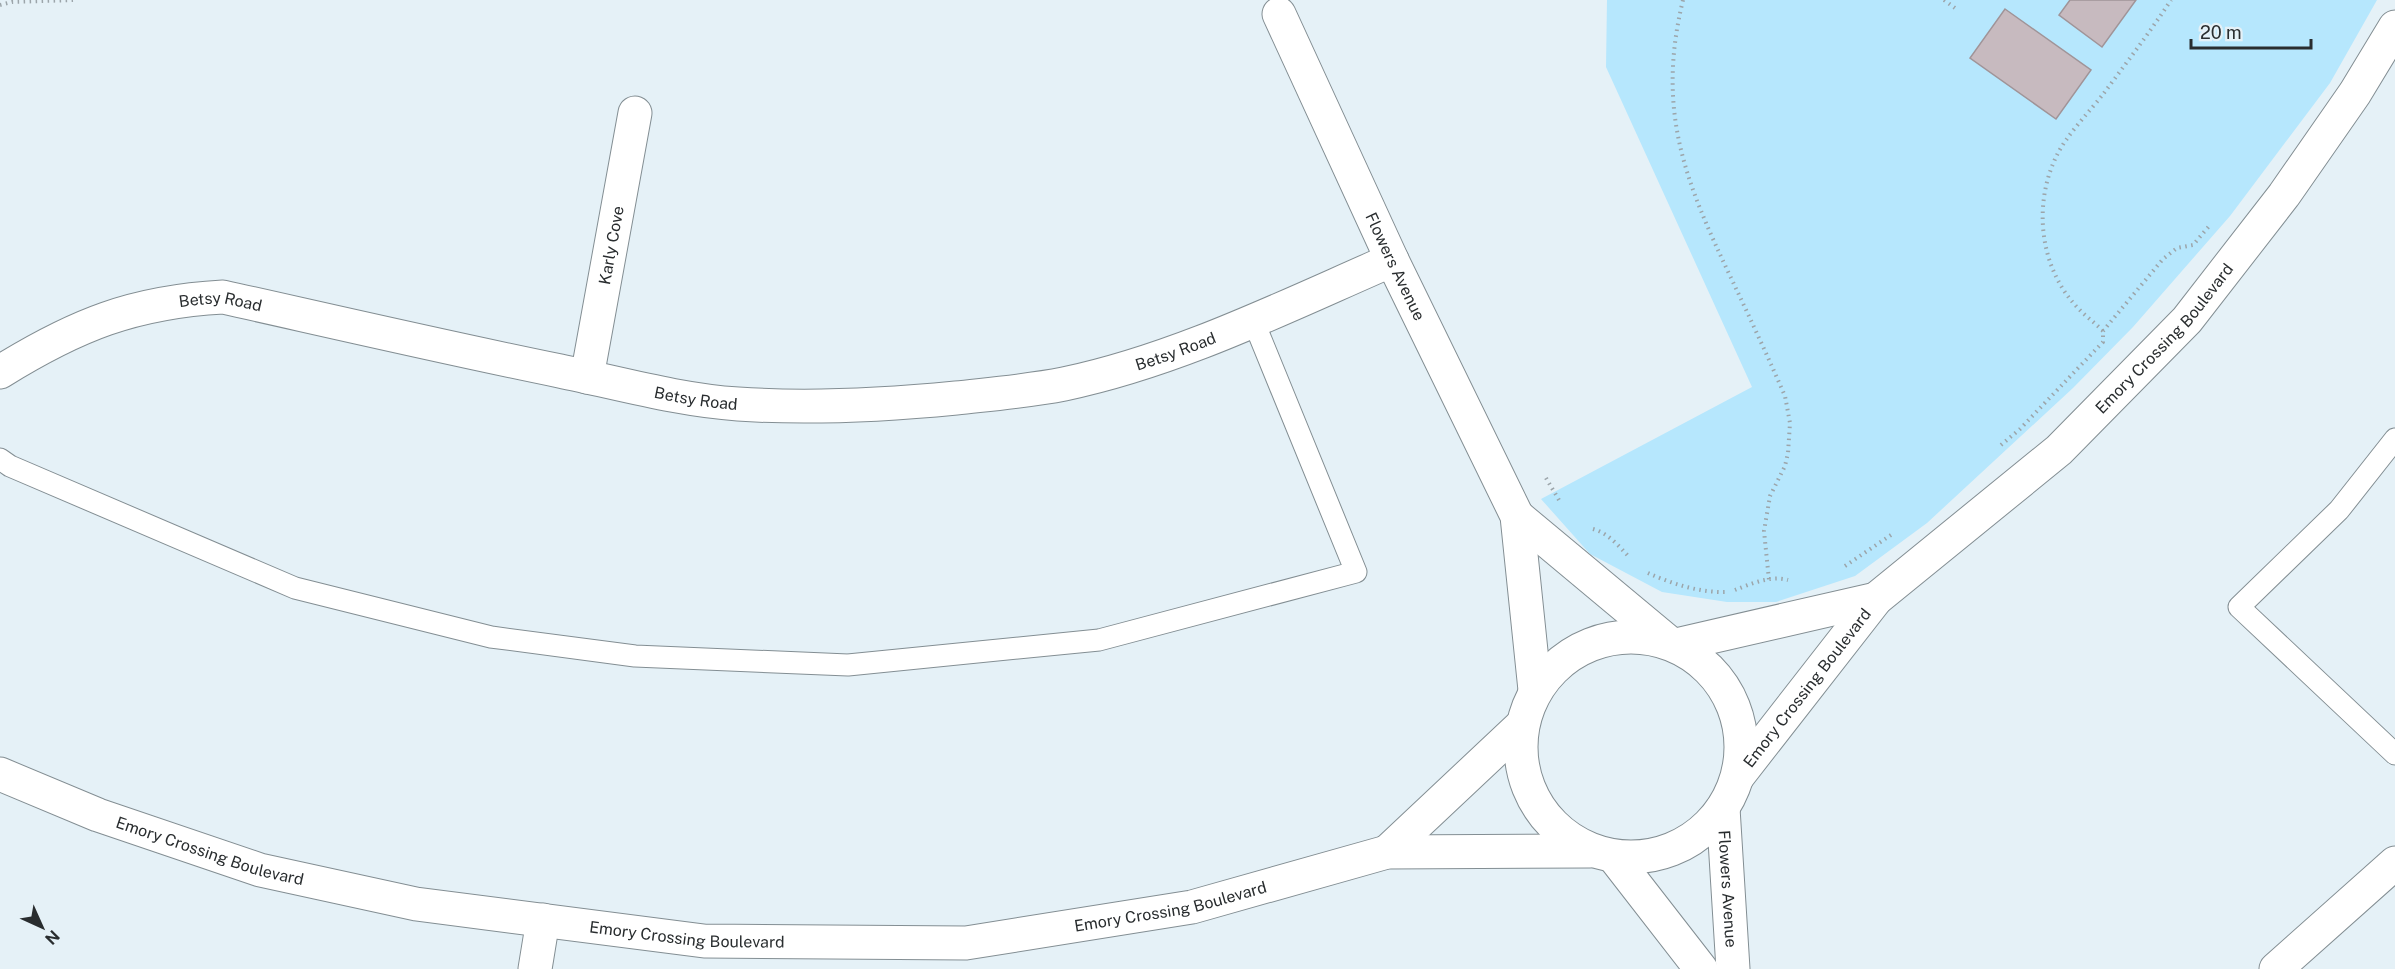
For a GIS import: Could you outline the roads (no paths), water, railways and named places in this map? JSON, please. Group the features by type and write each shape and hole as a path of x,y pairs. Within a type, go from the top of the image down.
{"street":[{"name":"Flowers Avenue","path":"1279,14 1392,260 1517,516 1535,690"},
{"name":"Emory Crossing Boulevard","path":"1738,776 1876,599 2059,450 2187,320 2284,195 2355,93 2395,27"},
{"name":"Karly Cove","path":"587,377 635,113"},
{"name":"Betsy Road","path":"0,372 43,345 95,322 181,299 223,297 668,394 736,404 817,406 904,403 1064,384 1125,368 1212,338 1392,260"},
{"name":"Flowers Avenue","path":"1517,516 1672,643 1702,662 1713,673 1723,685 1737,713 1742,745 1738,776"},
{"name":"Emory Crossing Boulevard","path":"1672,643 1876,599"},
{"path":"1672,643 1630,635 1593,642 1560,661 1535,690 1521,726 1520,764 1533,801 1557,830 1602,854 1701,969"},
{"name":"Emory Crossing Boulevard","path":"1387,852 1521,726"},
{"name":"Emory Crossing Boulevard","path":"0,774 98,815 260,870 416,904 704,941 966,943 1192,907 1387,852 1602,854 1645,857 1675,848 1702,832 1723,808"},
{"path":"1723,808 1738,776"},
{"name":"Flowers Avenue","path":"1723,808 1733,969"},
{"path":"2276,969 2395,863"},
{"path":"535,969 543,920"}],"lane":[{"path":"0,459 10,466 295,588 490,637 635,656 848,665 1100,640 1356,572 1253,320"},
{"path":"2395,439 2338,510 2239,607 2395,754"}]}
